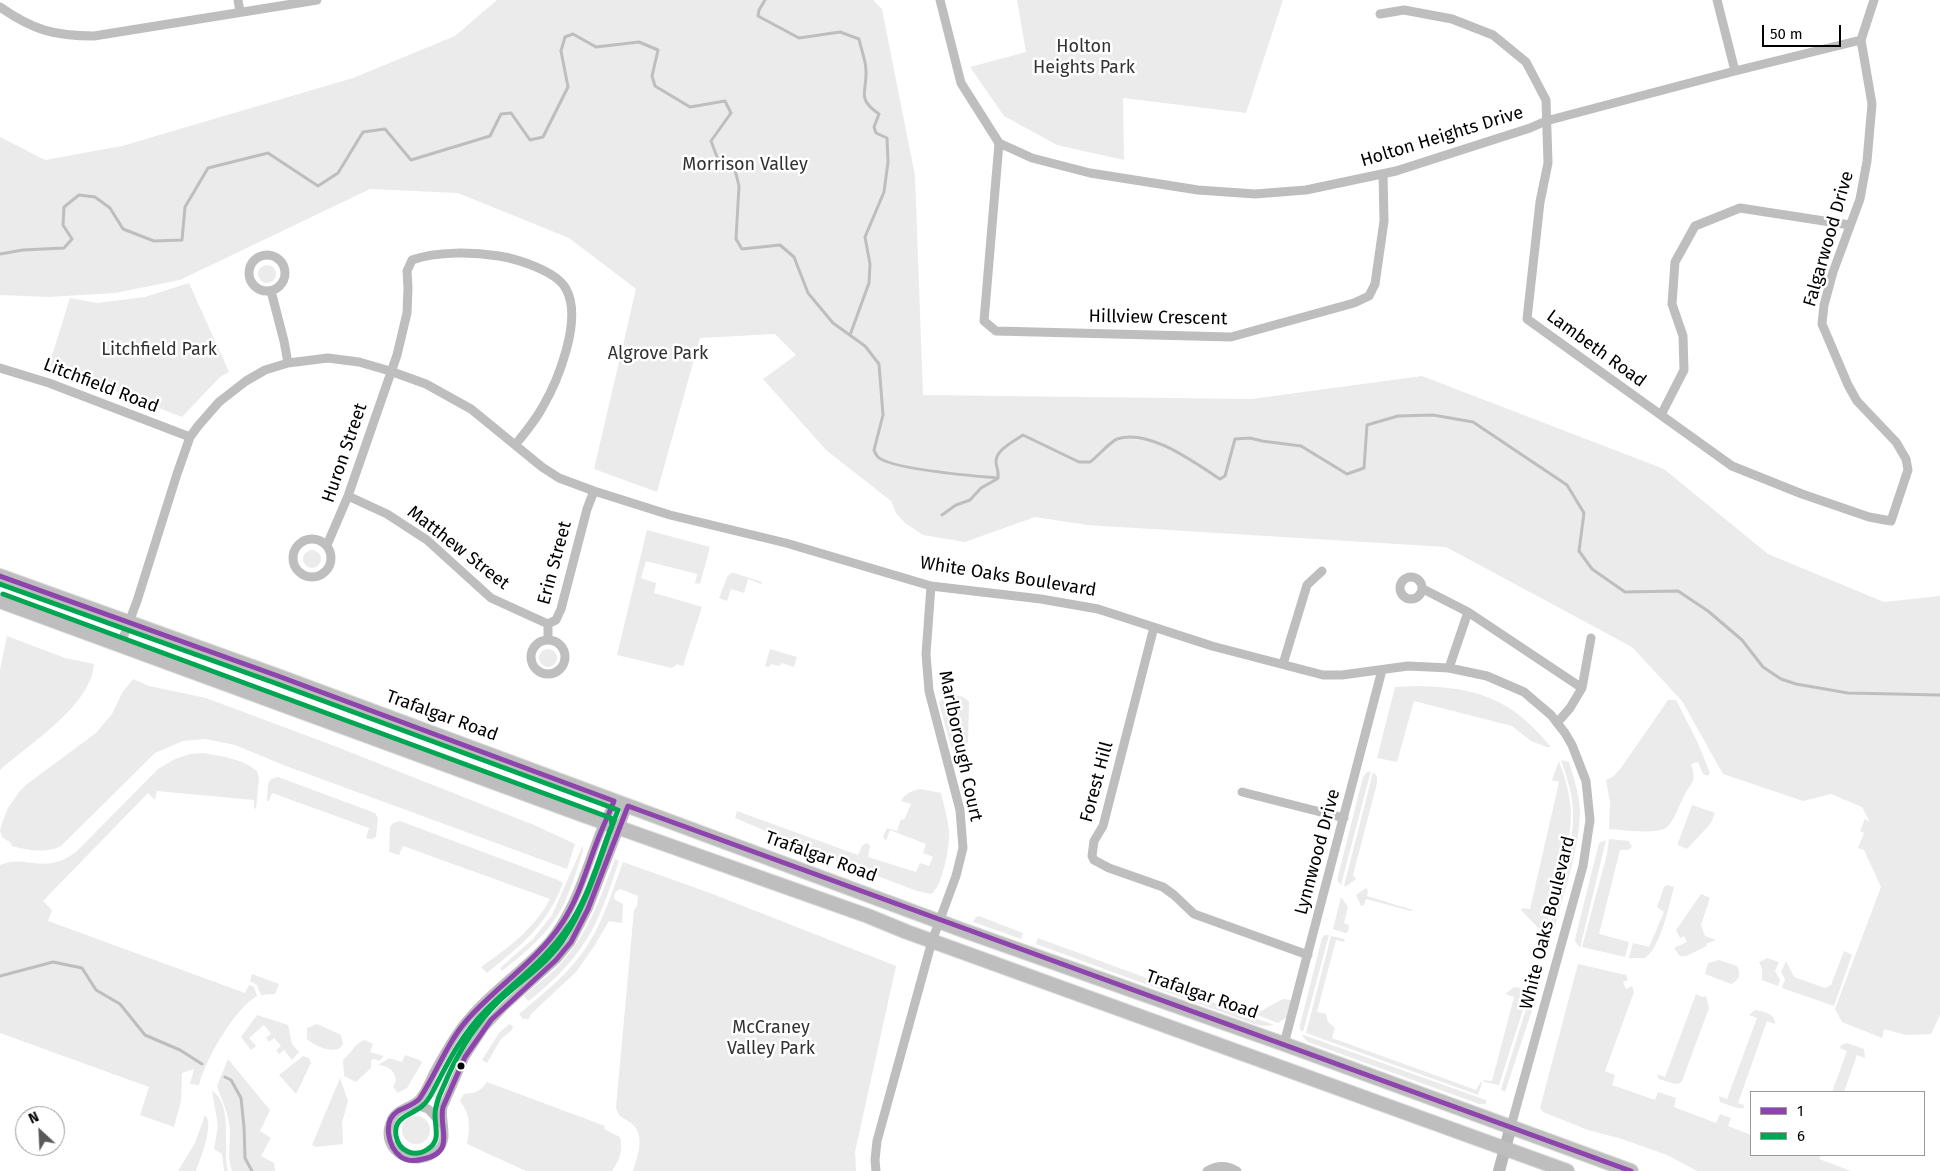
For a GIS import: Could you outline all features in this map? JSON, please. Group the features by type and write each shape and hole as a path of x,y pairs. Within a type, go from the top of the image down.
{"main road":[{"name":"Trafalgar Road","path":"0,576 352,703 938,921 1284,1044 1631,1171"},
{"path":"0,601 619,828 1567,1171"}],"street":[{"path":"238,0 240,12"},
{"path":"0,7 22,22 50,33 68,36 94,36 318,0"},
{"path":"940,0 961,83 999,143"},
{"path":"1718,0 1735,71"},
{"name":"Falgarwood Drive","path":"1874,0 1861,40 1872,104 1867,161 1860,199 1826,297 1822,324 1848,385 1857,401 1896,442 1906,459 1908,470 1891,521"},
{"name":"Lambeth Road","path":"1380,14 1404,10 1452,19 1493,35 1526,62 1546,100 1548,163 1540,202 1527,320 1732,466 1802,494 1869,517 1891,521"},
{"name":"Holton Heights Drive","path":"999,143 1032,158 1090,173 1198,190 1255,194 1306,190 1383,174 1530,128 1546,121 1861,40"},
{"name":"Hillview Crescent","path":"999,143 984,321 996,331 1231,336 1354,303 1369,296 1375,284 1384,221 1383,174"},
{"path":"1661,415 1684,370 1683,336 1672,304 1675,262 1695,226 1740,208 1850,226"},
{"name":"Huron Street","path":"327,545 348,496 397,355 407,313 407,270 412,260 422,257 477,253 515,258 553,276 566,288 572,304 572,321 560,373 542,410 515,445"},
{"path":"259,257 277,258 281,262 285,273 281,284 271,291 259,289 255,286 250,276 251,265 259,257"},
{"path":"271,291 288,363"},
{"name":"White Oaks Boulevard","path":"120,646 190,437 220,402 246,381 266,370 288,363 328,358 359,362 390,371 448,395 492,425 542,467 560,478 670,515 786,543 931,586 1041,599 1098,609 1212,646 1323,674 1342,676 1408,666 1449,668 1487,676 1506,683 1524,692 1538,703 1557,723 1572,745 1586,781 1590,820 1583,866 1499,1171"},
{"name":"Litchfield Road","path":"0,368 49,383 190,437"},
{"name":"Erin Street","path":"548,640 548,624 556,620 561,609 587,509 594,491"},
{"name":"Matthew Street","path":"348,496 387,514 427,540 491,598 548,624"},
{"name":"Huron Street","path":"315,539 327,545 330,550 331,563 325,574 313,578 296,570 293,557 298,546 303,541 315,539"},
{"path":"1283,664 1307,585 1322,571"},
{"name":"Marlborough Court","path":"876,1171 877,1141 932,941 956,876 963,848 963,828 960,810 929,691 926,672 931,586"},
{"path":"1423,589 1468,612 1582,688"},
{"path":"1449,668 1468,612"},
{"name":"Forest Hill","path":"1154,627 1103,826 1094,841 1092,856 1109,868 1162,887 1174,895 1194,914 1308,955"},
{"path":"1557,723 1570,708 1582,688 1591,638"},
{"name":"Lynnwood Drive","path":"1284,1044 1382,670"},
{"path":"1242,792 1344,818"},
{"path":"614,802 582,882 562,922 539,952 494,992 466,1021 452,1040 422,1096 414,1104 396,1112 392,1118 388,1129 391,1145 402,1158 420,1161 436,1153 443,1144 441,1115 448,1092 465,1057 478,1037 505,1006 564,952 576,934 588,909 628,806"},
{"path":"414,1104 428,1109 442,1124"},
{"path":"1207,1171 1224,1166 1237,1171"}],"green space":[{"name":"Morrison Valley","path":"497,0 873,0 882,9 915,176 923,395 1251,399 1422,376 1664,469 1768,554 1884,602 1940,596 1940,1015 1931,1034 1906,1035 1884,1029 1882,1038 1842,1022 1835,1009 1881,887 1864,850 1858,848 1864,833 1860,831 1865,819 1870,822 1862,807 1831,794 1803,801 1723,774 1682,701 1632,647 1446,547 1087,525 1035,517 965,542 923,535 905,523 896,513 891,501 826,450 763,379 796,355 775,334 700,338 657,492 594,469 636,289 569,238 458,193 370,189 180,280 115,293 48,297 0,295 0,137 45,160 122,146 353,78 455,36"},
{"name":"Holton Heights Park","path":"1017,0 1283,0 1246,113 1123,98 1124,160 1057,145 1004,116 970,67 1026,52"},
{"path":"263,265 271,265 276,270 274,281 263,283 258,278 258,270"},
{"name":"Litchfield Park","path":"189,283 229,372 220,377 182,417 49,365 70,298 97,303 145,297"},
{"path":"647,530 710,547 700,584 695,583 697,574 646,561 641,578 656,583 654,593 702,607 683,666 677,664 672,668 617,655"},
{"path":"308,550 316,550 321,555 319,566 308,568 303,563 303,555"},
{"path":"731,573 762,582 761,584 748,579 744,593 731,589 727,601 719,598 727,577"},
{"path":"7,636 65,658 94,664 90,680 71,709 42,736 0,770 0,670"},
{"path":"544,649 552,649 557,654 555,665 544,667 539,662 539,654"},
{"path":"770,649 797,657 794,667 781,663 780,666 771,664 769,667 765,666"},
{"path":"133,679 149,686 206,698 337,747 534,825 575,844 567,869 286,766 235,745 205,739 183,741 155,753 61,846 42,851 11,846 12,844 2,837 0,831 8,808 19,792 96,733 112,714 122,693"},
{"path":"1417,686 1458,689 1492,699 1522,717 1551,747 1531,741 1512,726 1414,701 1397,762 1377,758 1395,687"},
{"path":"946,696 961,697 969,702 968,741 966,747 961,750"},
{"path":"943,697 957,749 951,746 939,703"},
{"path":"1668,700 1676,700 1697,741 1710,773 1708,776 1703,774 1698,762 1691,764 1694,774 1693,781 1675,816 1667,827 1656,831 1609,829 1610,802 1606,780 1614,776 1621,768"},
{"path":"203,753 239,761 257,771 259,778 256,809 254,808 254,800 157,791 155,800 148,793 43,901 52,910 48,921 245,993 249,985 254,987 257,996 240,1011 222,1036 202,1074 199,1085 190,1084 194,1069 182,1073 181,1101 174,1127 140,1115 149,1087 0,1033 0,865 19,861 46,864 65,859 77,851 158,769 175,759 190,754"},
{"path":"1561,760 1569,762 1574,780 1580,811 1579,825 1574,855 1554,931 1547,935 1564,877 1572,832 1573,817 1570,788"},
{"path":"1559,761 1566,781 1571,817 1567,851 1544,934 1521,910 1523,908 1530,909 1559,782 1552,780"},
{"path":"1371,771 1341,885 1337,880 1363,777"},
{"path":"1373,772 1377,776 1377,783 1353,875 1356,879 1347,886 1344,886"},
{"path":"278,777 375,813 378,818 376,837 366,838 369,828 272,793 269,801 267,801 268,784 271,779"},
{"path":"920,789 941,793 949,831 947,855 942,874 939,883 931,894 917,891 827,857 735,818 737,811 858,855 862,846 867,843 870,846 868,857 916,872 920,863 929,866 933,857 923,853 926,844 890,830 886,841 883,837 887,828 897,831 901,819 904,820 911,804 901,801 903,798 909,793"},
{"path":"1692,805 1715,813 1711,823 1687,849 1678,845 1678,843"},
{"path":"400,821 563,883 549,912 532,934 487,973 481,967 528,929 544,910 550,899 403,846 399,855 389,852 390,827 393,823"},
{"path":"1609,839 1629,841 1632,847 1628,850 1620,850 1599,934 1629,942 1625,957 1582,947 1607,854"},
{"path":"1606,840 1580,948 1575,941 1576,935 1599,843"},
{"path":"583,845 583,851 571,886 557,916 536,942 502,971 500,968 533,939 552,915"},
{"path":"615,859 619,861 607,896 596,922 580,950 548,985 528,1001 524,996 558,966 580,938 605,886"},
{"name":"McCraney Valley Park","path":"623,862 710,893 896,966 855,1152 856,1171 633,1171 639,1147 639,1134 632,1124 620,1116 616,1107 634,910 637,906 638,896 620,889 616,892 614,899 623,904 622,923 609,921 576,972 530,1015 529,1019 523,1019 519,1014 557,981 589,943 608,904"},
{"path":"592,870 595,871 570,936 549,962 508,997 505,997 505,993 538,964 570,922"},
{"path":"1667,885 1674,887 1664,925 1656,945 1645,958 1629,958 1633,943 1649,947 1664,912 1657,907 1664,887"},
{"path":"1366,888 1368,891 1367,896 1413,910 1366,899 1364,905 1361,906 1356,895"},
{"path":"1701,894 1710,898 1701,925 1705,936 1716,940 1686,956 1680,956 1674,948 1687,942 1684,936 1680,938 1676,930"},
{"path":"1341,897 1348,907 1344,923 1349,925 1348,932 1345,933 1333,929"},
{"path":"979,916 1023,933 1021,939 973,922"},
{"path":"1325,935 1329,935 1303,1032 1300,1030 1300,1025 1322,938"},
{"path":"1331,936 1344,939 1345,942 1336,940 1317,1012 1326,1014 1328,1022 1335,1028 1332,1038 1476,1090 1481,1081 1478,1095 1306,1033"},
{"path":"1038,938 1274,1025 1257,1025 1036,944"},
{"path":"1844,951 1852,955 1834,1006 1782,988 1785,979 1781,972 1786,961 1794,977 1825,988 1831,985"},
{"path":"1767,958 1779,962 1775,971 1780,980 1778,986 1762,980 1762,969 1759,962"},
{"path":"1719,960 1737,966 1739,976 1736,981 1731,984 1705,974 1708,963"},
{"path":"1578,964 1626,975 1628,980 1623,982 1626,989 1632,986 1634,992 1605,1071 1615,1075 1612,1085 1655,1100 1658,1092 1676,1098 1674,1107 1716,1123 1720,1114 1731,1118 1728,1126 1750,1135 1750,1156 1820,1156 1819,1159 1851,1171 1697,1171 1667,1155 1622,1139 1588,1130 1543,1112 1540,1108"},
{"path":"252,974 279,984 275,994 261,995 257,985 250,981"},
{"path":"1514,987 1529,991 1499,1085 1484,1082 1483,1080 1492,1081 1514,997 1505,994"},
{"path":"1531,993 1535,1001 1505,1092 1501,1089"},
{"path":"1696,994 1702,997 1706,996 1709,1008 1682,1081 1675,1084 1659,1079 1657,1074 1665,1077"},
{"path":"1283,999 1292,1000 1287,1017 1278,1023 1255,1014"},
{"path":"488,1003 492,1003 494,1007 467,1042 437,1099 429,1095 470,1024"},
{"path":"1755,1010 1771,1015 1775,1020 1775,1024 1767,1021 1738,1103 1744,1105 1744,1108 1737,1108 1720,1102 1719,1096 1727,1099 1757,1018 1749,1015"},
{"path":"257,1015 288,1025 292,1044 299,1052 292,1060 284,1050 279,1054 276,1050 281,1046 274,1038 269,1042 266,1038 271,1034 264,1025 249,1038 256,1046 251,1050 241,1037"},
{"path":"317,1024 341,1035 343,1044 340,1048 332,1050 323,1048 307,1039 307,1028"},
{"path":"509,1024 513,1026 512,1030 501,1039 487,1063 482,1060 499,1033"},
{"path":"1304,1035 1486,1100 1486,1104 1479,1104 1308,1042 1302,1036"},
{"path":"365,1040 373,1044 370,1052 384,1056 379,1061 371,1060 371,1068 356,1082 344,1076 343,1060 358,1043"},
{"path":"1847,1043 1864,1049 1865,1058 1857,1055 1844,1091 1832,1091 1847,1051 1840,1048 1841,1045"},
{"path":"405,1055 420,1060 422,1063 407,1088 398,1093 393,1087 396,1081 392,1071 387,1067 378,1065 389,1058 402,1062"},
{"path":"303,1056 309,1058 311,1063 296,1094 279,1075"},
{"path":"228,1059 270,1110 260,1131 271,1138 261,1156 274,1163 275,1171 232,1171 229,1159 229,1123 217,1086"},
{"path":"340,1078 348,1101 342,1123 343,1144 316,1147 312,1145"},
{"path":"487,1082 605,1126 604,1129 620,1137 621,1142 620,1155 612,1171 526,1171 467,1144 469,1122 464,1106 460,1101 464,1094 477,1091"},
{"path":"212,1091 219,1097 225,1116 226,1162 228,1171 224,1171 222,1154 214,1149 218,1126"},
{"path":"205,1115 208,1119 208,1134 196,1171 178,1171 195,1143"},
{"path":"416,1116 426,1120 430,1130 426,1140 416,1144 406,1140 402,1130 406,1120"}],"waterway":[{"path":"765,0 758,16 799,38 840,32 859,39 866,67 865,99 867,104 879,114 874,127 876,133 887,138 888,162 884,192 865,237 870,264 869,283 850,335"},
{"path":"0,254 23,250 64,248 72,239 63,225 64,207 79,195 95,197 110,208 123,229 154,241 182,240 185,207 208,168 268,153 318,186 338,173 363,132 385,129 411,160 490,136 501,114 511,113 530,140 543,137 568,87 561,51 565,37 573,34 596,47 639,42 658,50 652,76 655,86 690,107 725,101 731,113 711,141 717,157 735,170 739,186 736,239 742,249 780,245 794,257 808,293 833,323 865,346 879,364 883,415 874,450 878,457 886,462 935,472 998,478 996,461 999,453 1023,435 1079,462 1090,462 1117,439 1130,437 1143,438 1171,449 1220,479 1225,476 1235,439 1250,438 1301,446 1347,474 1364,468 1367,425 1398,416 1433,415 1473,422 1567,485 1584,513 1579,551 1592,569 1625,592 1678,591 1708,611 1742,640 1763,667 1781,679 1796,684 1848,693 1940,695"},
{"path":"942,515 956,505 970,500 981,488 997,479"},
{"path":"0,976 53,962 82,968 96,990 120,1004 145,1035 180,1050 202,1064"},
{"path":"225,1077 231,1080 241,1098 245,1158 252,1171"}],"transit line":[{"name":"1","path":"0,576 278,676 614,801 578,893 562,923 541,949 467,1020 454,1038 418,1100 393,1115 388,1127 390,1141 396,1153 406,1159 423,1159 433,1156 440,1151 444,1138 443,1107 465,1057 491,1020 556,960 571,942 588,909 628,806 1631,1171"},
{"name":"6","path":"0,584 618,810 588,891 574,923 565,937 543,963 491,1009 458,1055 435,1110 436,1138 432,1146 418,1153 404,1150 396,1136 399,1121 421,1107 428,1100 469,1029 495,1001 549,951 567,928 575,916 592,878 612,825 611,818 3,594"}],"park label":[{"name":"Algrove Park","path":"658,354"}]}
